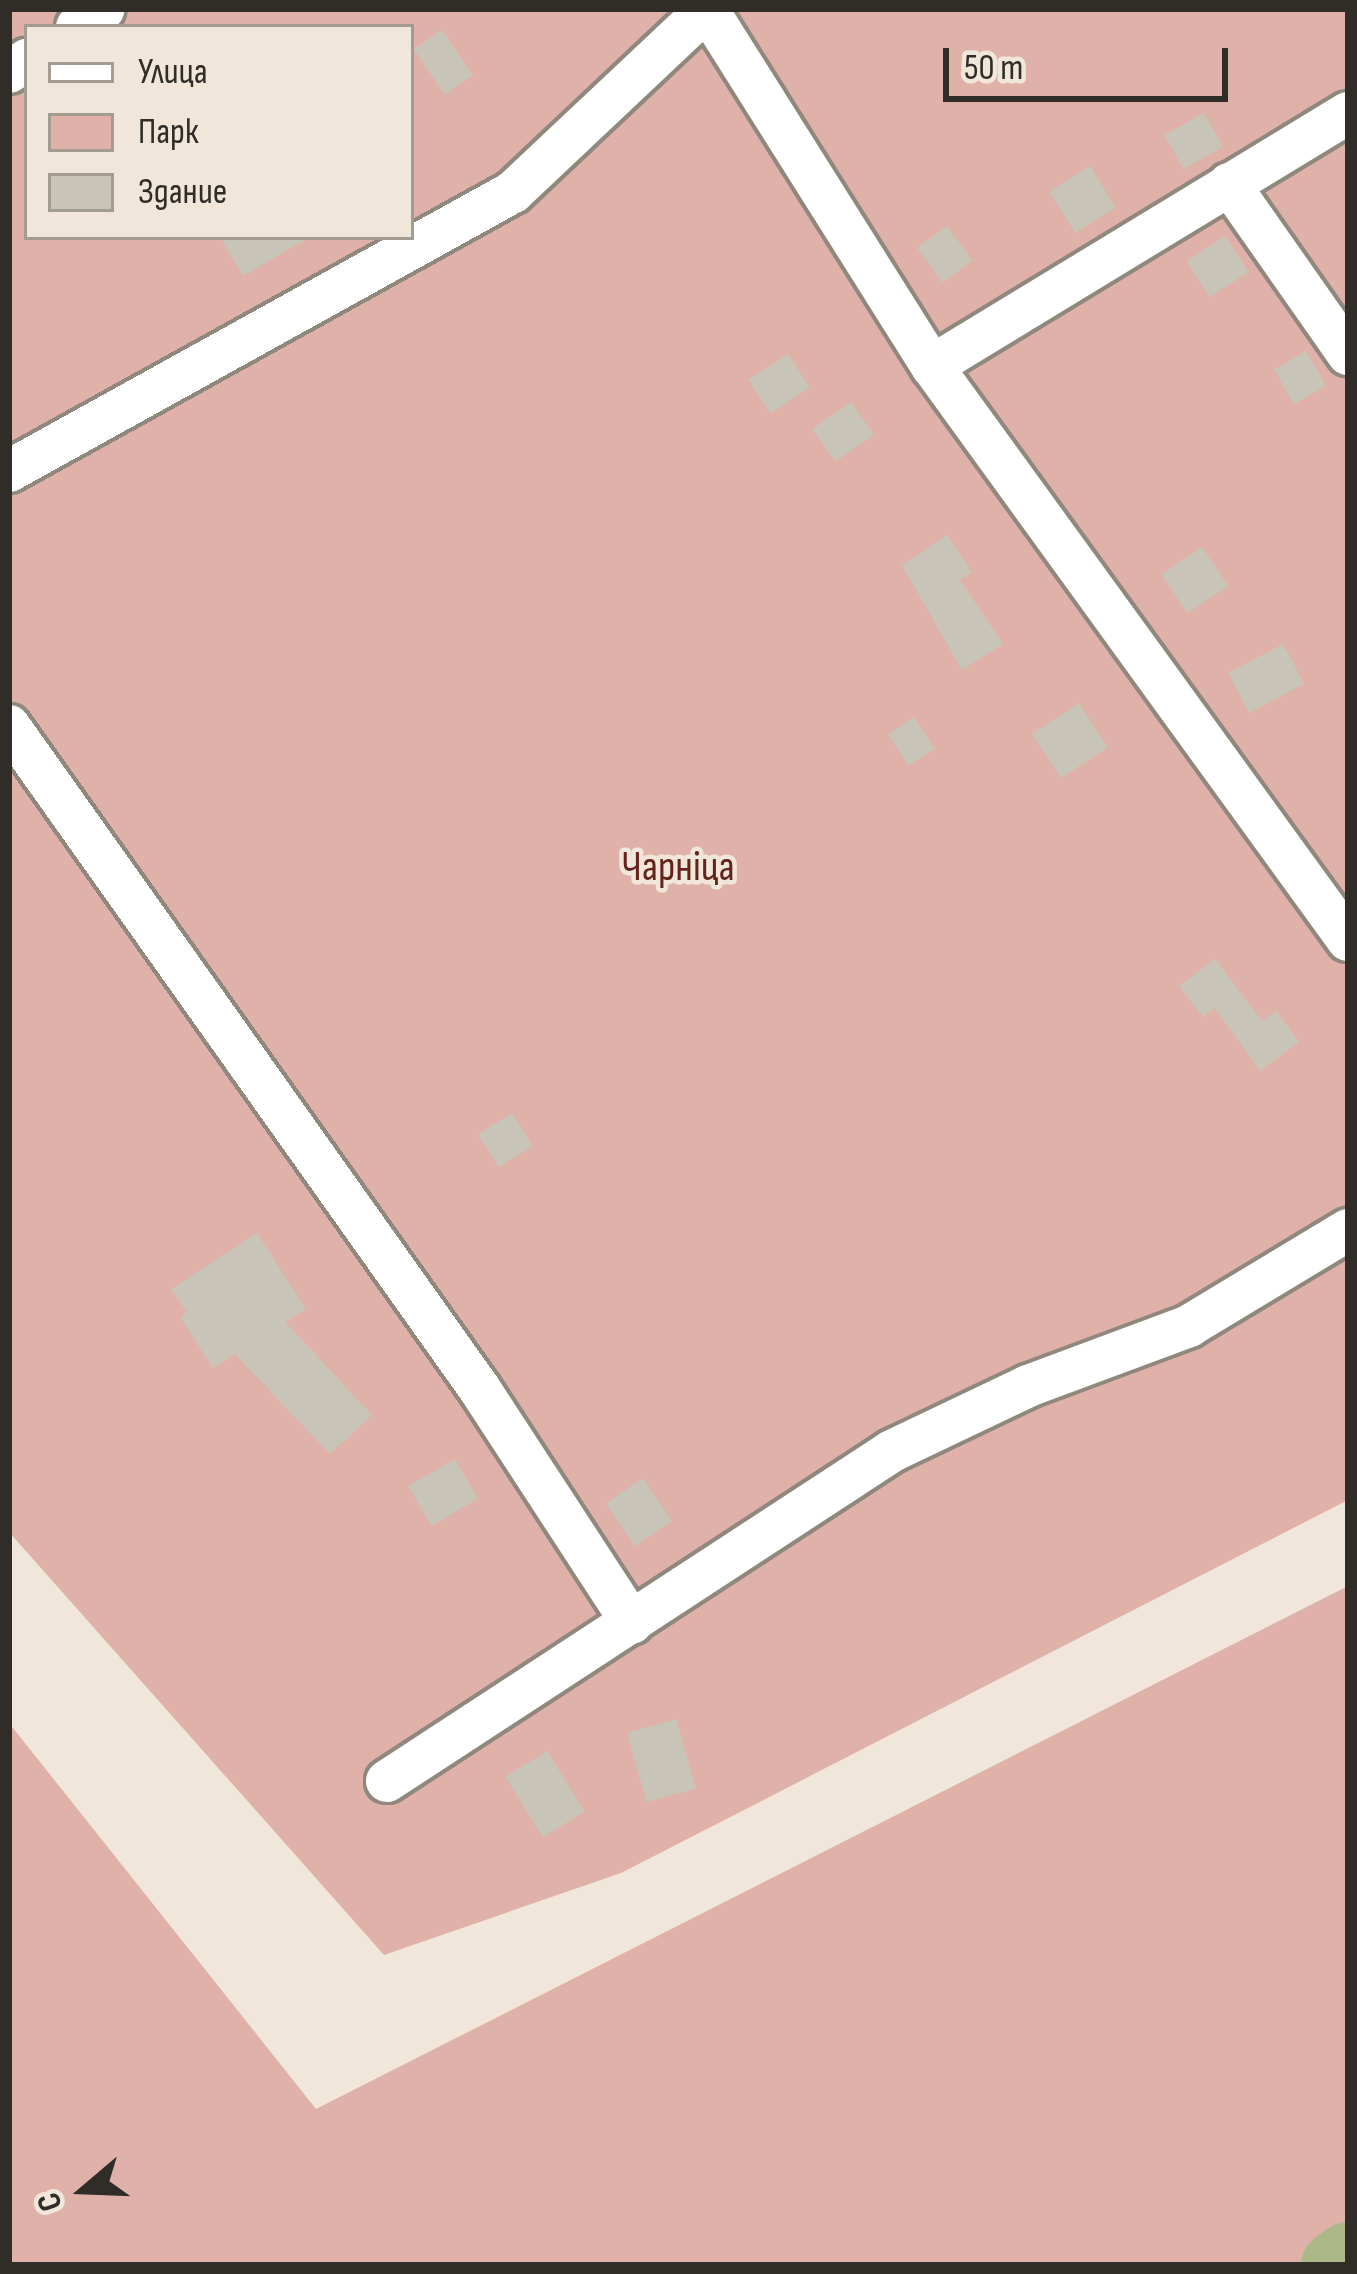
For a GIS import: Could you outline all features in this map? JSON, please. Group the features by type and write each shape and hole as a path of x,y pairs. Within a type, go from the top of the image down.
{"street":[{"path":"9,471 513,192 707,9 932,366 1348,940"},
{"path":"932,366 1348,113"},
{"path":"1229,184 1348,354"},
{"path":"9,726 479,1388 632,1623"},
{"path":"388,1781 892,1451 1028,1386 1190,1326 1348,1230"}],"green space":[{"name":"Чарніца","path":"9,9 1348,9 1348,1500 621,1873 384,1955 9,1532"},
{"path":"1348,1586 1348,2265 9,2265 9,1723 316,2109"}],"building":[{"path":"442,30 473,76 445,95 414,49"},
{"path":"1204,113 1223,147 1184,169 1165,135"},
{"path":"1090,166 1116,208 1075,233 1049,191"},
{"path":"947,226 972,261 942,283 917,248"},
{"path":"1225,236 1248,272 1210,297 1186,261"},
{"path":"222,240 305,240 243,276"},
{"path":"1306,351 1326,386 1294,404 1274,370"},
{"path":"788,354 810,388 770,413 749,380"},
{"path":"851,402 874,435 835,462 812,429"},
{"path":"947,535 972,572 960,580 1003,644 962,670 902,565"},
{"path":"1202,547 1228,586 1188,613 1161,574"},
{"path":"1283,644 1304,684 1249,713 1228,673"},
{"path":"1079,703 1108,747 1061,778 1032,733"},
{"path":"914,717 935,749 909,766 888,734"},
{"path":"1215,959 1262,1021 1276,1011 1299,1042 1260,1071 1215,1008 1203,1017 1179,986"},
{"path":"512,1113 533,1146 499,1167 478,1134"},
{"path":"257,1233 306,1309 285,1322 372,1415 330,1454 235,1354 213,1368 180,1317 187,1312 171,1289"},
{"path":"455,1459 478,1499 431,1526 408,1486"},
{"path":"643,1478 672,1521 635,1546 606,1503"},
{"path":"676,1719 696,1788 647,1802 627,1733"},
{"path":"547,1751 585,1811 543,1837 505,1777"}],"waterway":[{"name":"Чарніца","path":"1335,2265 1348,2256"}]}
